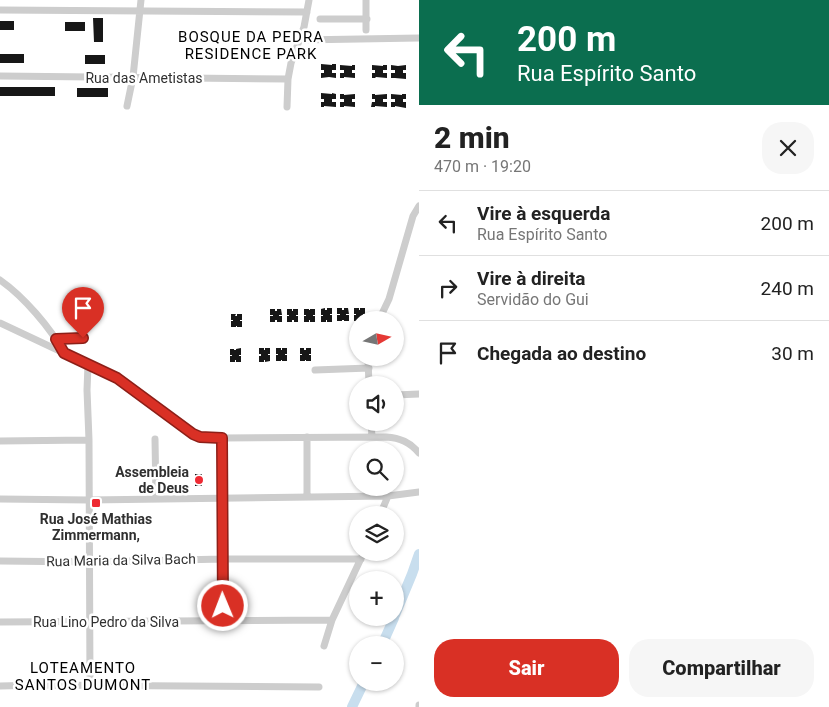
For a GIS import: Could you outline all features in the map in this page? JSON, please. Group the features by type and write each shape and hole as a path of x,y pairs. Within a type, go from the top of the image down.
{"street":[{"path":"127,106 133,78 141,0"},
{"path":"287,107 288,79 291,63 300,40 309,0"},
{"path":"366,0 366,30"},
{"path":"0,10 307,12"},
{"path":"320,19 367,19"},
{"path":"300,40 419,38"},
{"name":"Rua das Ametistas","path":"0,76 288,79"},
{"path":"384,311 413,216 419,206"},
{"path":"0,280 21,297 56,339 64,353"},
{"path":"0,322 117,378 193,434 200,437 386,437 401,439 419,453"},
{"path":"56,339 83,338"},
{"path":"88,365 90,686"},
{"path":"315,370 369,368 369,376"},
{"path":"404,395 419,394"},
{"path":"372,431 372,437"},
{"path":"306,437 307,497"},
{"path":"222,438 224,621"},
{"path":"156,439 156,499"},
{"path":"0,441 89,440"},
{"path":"404,494 419,492"},
{"path":"0,499 89,500 388,496 384,506"},
{"name":"Rua Maria da Silva Bach","path":"0,561 90,562 349,556"},
{"path":"324,646 332,620 361,561"},
{"name":"Rua Lino Pedro da Silva","path":"0,622 332,620"},
{"path":"0,686 319,687"}],"building":[{"path":"93,18 103,18 103,42 94,42"},
{"path":"0,21 14,21 14,30 0,30"},
{"path":"65,22 85,22 85,31 65,31"},
{"path":"0,54 24,54 24,63 0,63"},
{"path":"85,55 105,55 105,64 85,64"},
{"path":"321,64 336,64 336,70 332,70 332,73 336,73 336,78 321,78 321,73 324,73 324,70 321,70"},
{"path":"340,65 355,65 355,70 352,70 352,73 355,73 355,78 340,78 340,73 344,73 344,70 340,70"},
{"path":"372,65 387,65 387,70 383,70 383,73 387,73 387,78 372,78 372,73 375,73 375,70 372,70"},
{"path":"391,65 406,65 406,70 403,70 403,73 406,73 406,79 391,78 391,73 395,73 395,70 391,70"},
{"path":"0,87 55,87 55,96 0,96"},
{"path":"77,88 108,88 108,97 77,97"},
{"path":"321,93 336,94 336,99 332,99 332,102 336,102 336,107 321,107 321,102 324,102 324,99 321,99"},
{"path":"340,94 355,94 355,99 352,99 352,102 355,102 355,107 340,107 340,102 344,102 344,99 340,99"},
{"path":"372,94 387,94 387,99 383,99 383,102 387,102 387,107 371,107 372,102 375,102 375,99 372,99"},
{"path":"391,94 406,94 406,99 403,99 403,102 406,102 406,108 391,107 391,102 395,102 395,99 391,99"},
{"path":"325,308 327,310 327,308 332,308 332,314 330,315 332,315 332,322 327,322 326,320 326,322 321,322 321,316 323,315 321,315 321,309"},
{"path":"337,308 344,310 344,308 348,308 349,314 346,315 349,315 349,321 337,321 337,315 340,314 337,314"},
{"path":"354,308 359,308 360,310 360,308 365,308 365,311 354,311"},
{"path":"270,309 277,311 277,309 281,309 282,315 279,316 282,316 282,322 275,320 275,322 270,322 270,316 273,315 270,315"},
{"path":"287,309 292,309 293,311 293,309 298,309 298,315 296,316 298,316 298,322 292,320 292,322 287,322 287,316 289,315 287,315"},
{"path":"304,309 315,309 315,315 313,316 315,316 315,322 310,322 309,320 309,322 304,322 304,316 306,315 304,315"},
{"path":"231,314 236,314 235,316 237,316 237,314 242,314 242,320 240,321 242,321 242,327 231,327 231,321 233,320 231,320"},
{"path":"241,348 241,355 239,356 241,356 241,362 236,362 235,360 235,362 230,362 230,356 232,355 230,355 230,349 236,350"},
{"path":"259,348 264,348 265,350 265,348 270,348 270,354 268,355 270,355 270,361 265,362 264,360 264,362 259,362 261,354 259,354"},
{"path":"276,348 281,348 282,350 282,348 287,348 287,354 285,355 287,355 287,361 276,361 276,355 278,354 276,354"},
{"path":"300,348 306,350 306,348 311,348 311,354 309,355 311,355 311,361 300,361 300,355 302,354 300,354"},
{"name":"Assembleia de Deus","path":"195,474 202,474 202,486 195,486"}],"waterway":[{"path":"404,593 419,554"},
{"path":"386,636 390,626"},
{"path":"352,707 360,691"}],"place":[{"name":"Assembleia de Deus","path":"199,480"},
{"name":"Rua José Mathias Zimmermann,","path":"96,503"}],"district":[{"name":"BOSQUE DA PEDRA RESIDENCE PARK","path":"251,46"},
{"name":"LOTEAMENTO SANTOS DUMONT","path":"83,676"}],"route":[{"path":"83,338 56,339 64,353 117,378 196,436 222,438 223,606"}]}
